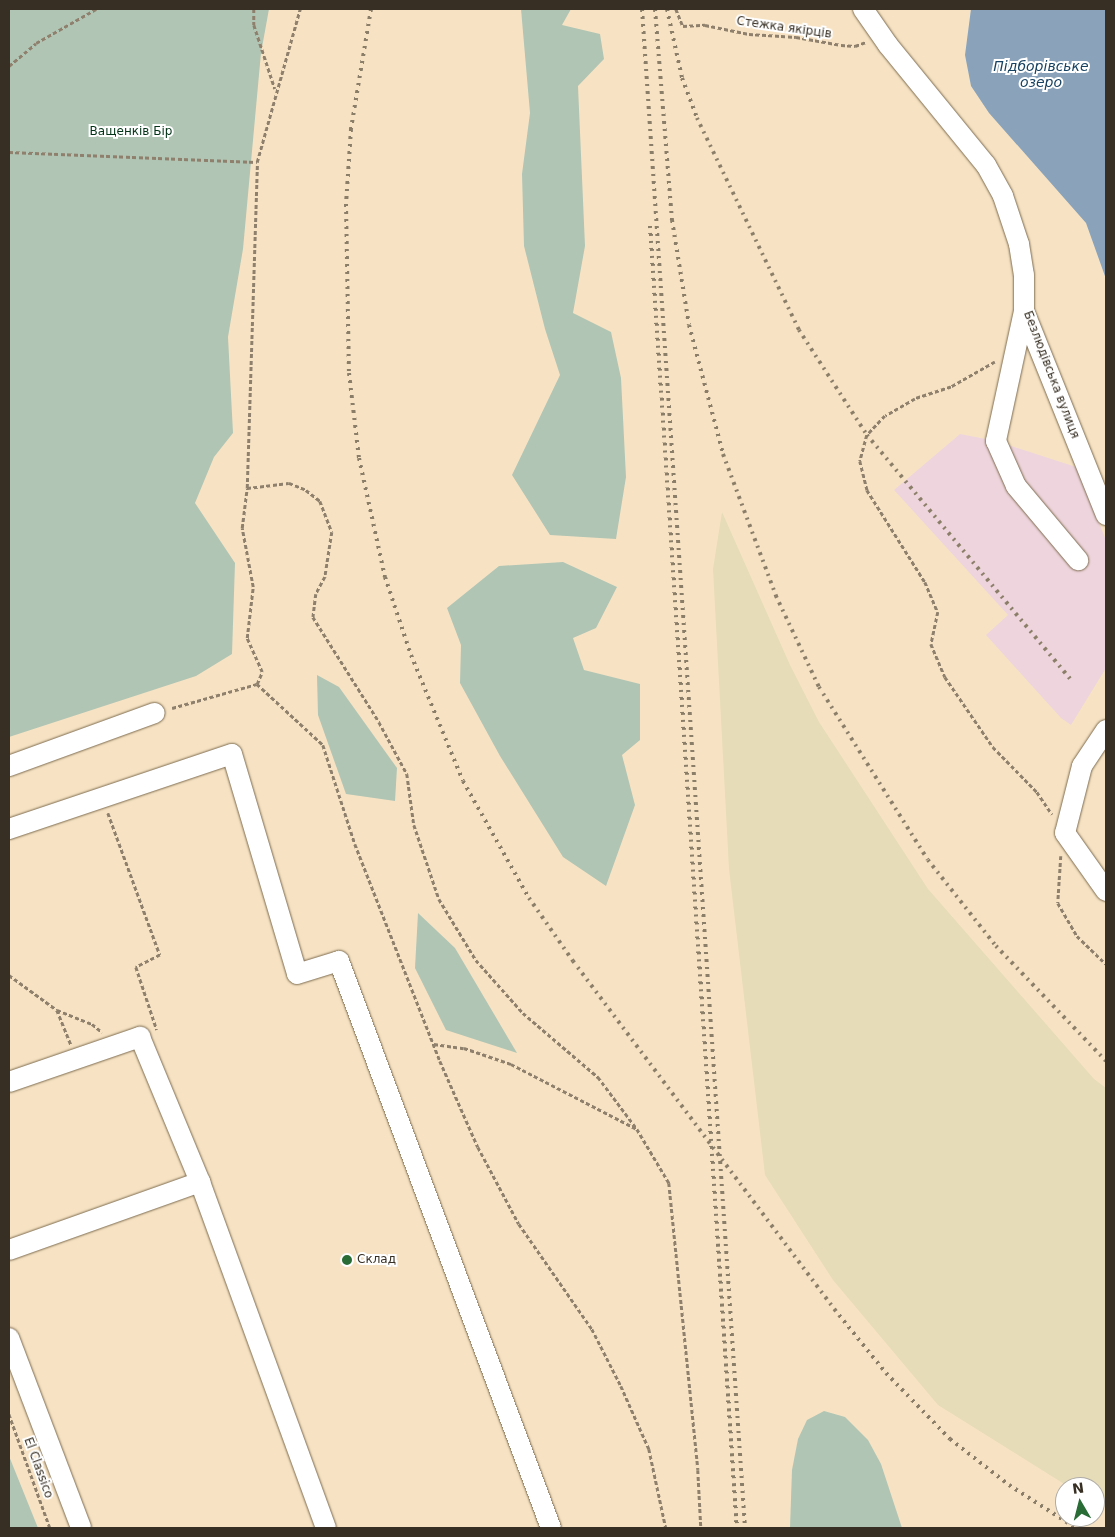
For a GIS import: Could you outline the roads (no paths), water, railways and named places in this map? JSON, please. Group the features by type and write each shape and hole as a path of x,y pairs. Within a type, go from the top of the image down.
{"street":[{"name":"Безлюдівська вулиця","path":"863,9 922,88 986,165 1003,196 1019,244 1024,275 1024,311 1106,515"},
{"path":"1024,311 1013,352 996,441 1016,486 1078,560"},
{"path":"9,766 155,713"},
{"path":"1106,730 1082,766 1065,832 1106,891"},
{"path":"9,829 232,754 297,974 339,961 551,1528"},
{"path":"9,1082 140,1038 200,1182 326,1528"},
{"path":"9,1250 200,1182"},
{"path":"9,1338 81,1528"}],"water":[{"name":"Підборівське озеро","path":"971,9 1106,9 1106,279 1086,223 989,113 971,86 965,55"}],"railway":[{"path":"371,9 351,129 346,204 349,373 359,458 385,577 411,655 463,781 529,898 573,961 839,1315 886,1373 950,1439 1009,1485 1076,1528"},
{"path":"642,9 745,1528"},
{"path":"655,9 672,220 689,325 723,454 776,596 819,687 928,860 996,946 1106,1061"},
{"path":"667,9 682,78 697,118 799,330 867,435 1073,682"},
{"path":"650,226 737,1528"}],"place":[{"name":"Склад","path":"347,1260"}],"park label":[{"name":"Ващенків Бір","path":"131,132"}]}
